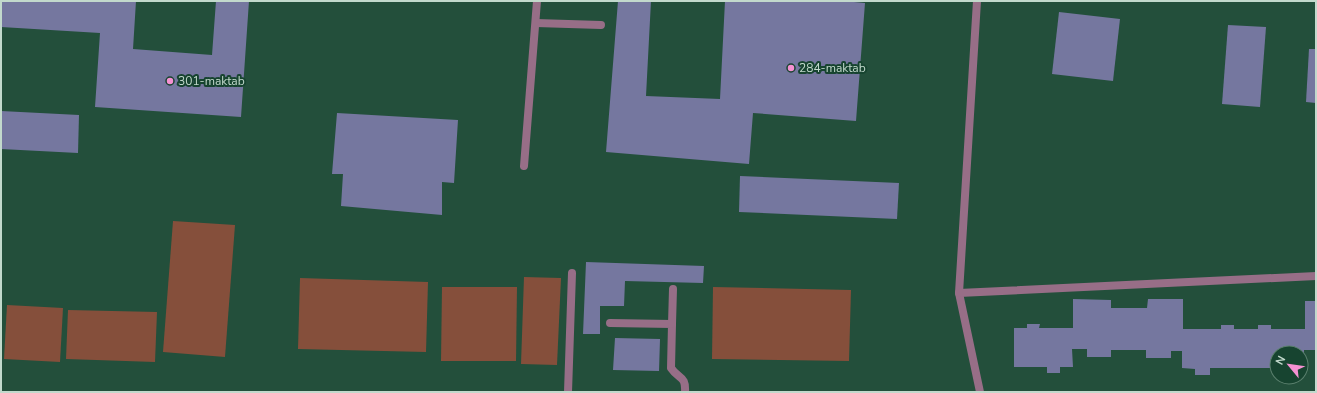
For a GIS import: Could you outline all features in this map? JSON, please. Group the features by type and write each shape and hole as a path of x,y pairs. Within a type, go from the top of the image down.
{"lane":[{"path":"524,166 537,1"},
{"path":"977,1 959,293 980,392"},
{"path":"536,23 601,25"},
{"path":"568,392 572,273"},
{"path":"959,293 1316,276"},
{"path":"673,289 671,368 684,380 685,392"},
{"path":"610,323 672,324"}],"shaded area":[{"path":"173,221 235,225 225,357 163,352"},
{"path":"524,277 561,278 557,365 521,364"},
{"path":"300,278 428,282 426,352 298,349"},
{"path":"442,287 517,287 516,361 441,361"},
{"path":"713,287 851,290 849,361 712,359"},
{"path":"7,305 63,308 60,362 4,359"},
{"path":"68,310 157,312 155,362 66,359"}],"building":[{"name":"301-maktab","path":"1,1 136,1 133,49 212,55 216,1 249,1 241,117 95,107 100,33 1,27"},
{"name":"284-maktab","path":"618,1 651,1 646,96 720,99 725,1 843,1 865,3 856,121 753,113 749,164 606,152"},
{"path":"1059,12 1120,19 1113,81 1052,74"},
{"path":"1228,25 1266,27 1260,107 1222,104"},
{"path":"1309,49 1316,49 1316,103 1306,102"},
{"path":"1,111 79,115 78,153 1,149"},
{"path":"337,113 458,120 454,183 442,182 442,215 341,206 343,174 332,174"},
{"path":"740,176 899,183 897,219 739,212"},
{"path":"586,262 704,266 703,283 625,281 624,306 600,306 600,334 583,334"},
{"path":"1073,299 1111,300 1111,308 1147,308 1148,299 1183,299 1183,329 1221,329 1221,325 1234,325 1234,329 1258,329 1258,325 1271,325 1271,329 1305,329 1305,301 1316,301 1316,350 1309,350 1309,345 1269,345 1269,368 1210,368 1210,375 1195,375 1195,369 1182,368 1182,351 1171,351 1171,358 1146,358 1146,350 1111,350 1111,357 1087,357 1087,349 1072,349 1073,367 1060,367 1060,373 1047,373 1047,367 1014,367 1014,328 1027,328 1027,324 1040,324 1039,328 1073,328"},
{"path":"615,338 660,339 659,371 613,370"}],"place":[{"name":"284-maktab","path":"791,68"},
{"name":"301-maktab","path":"170,81"}]}
